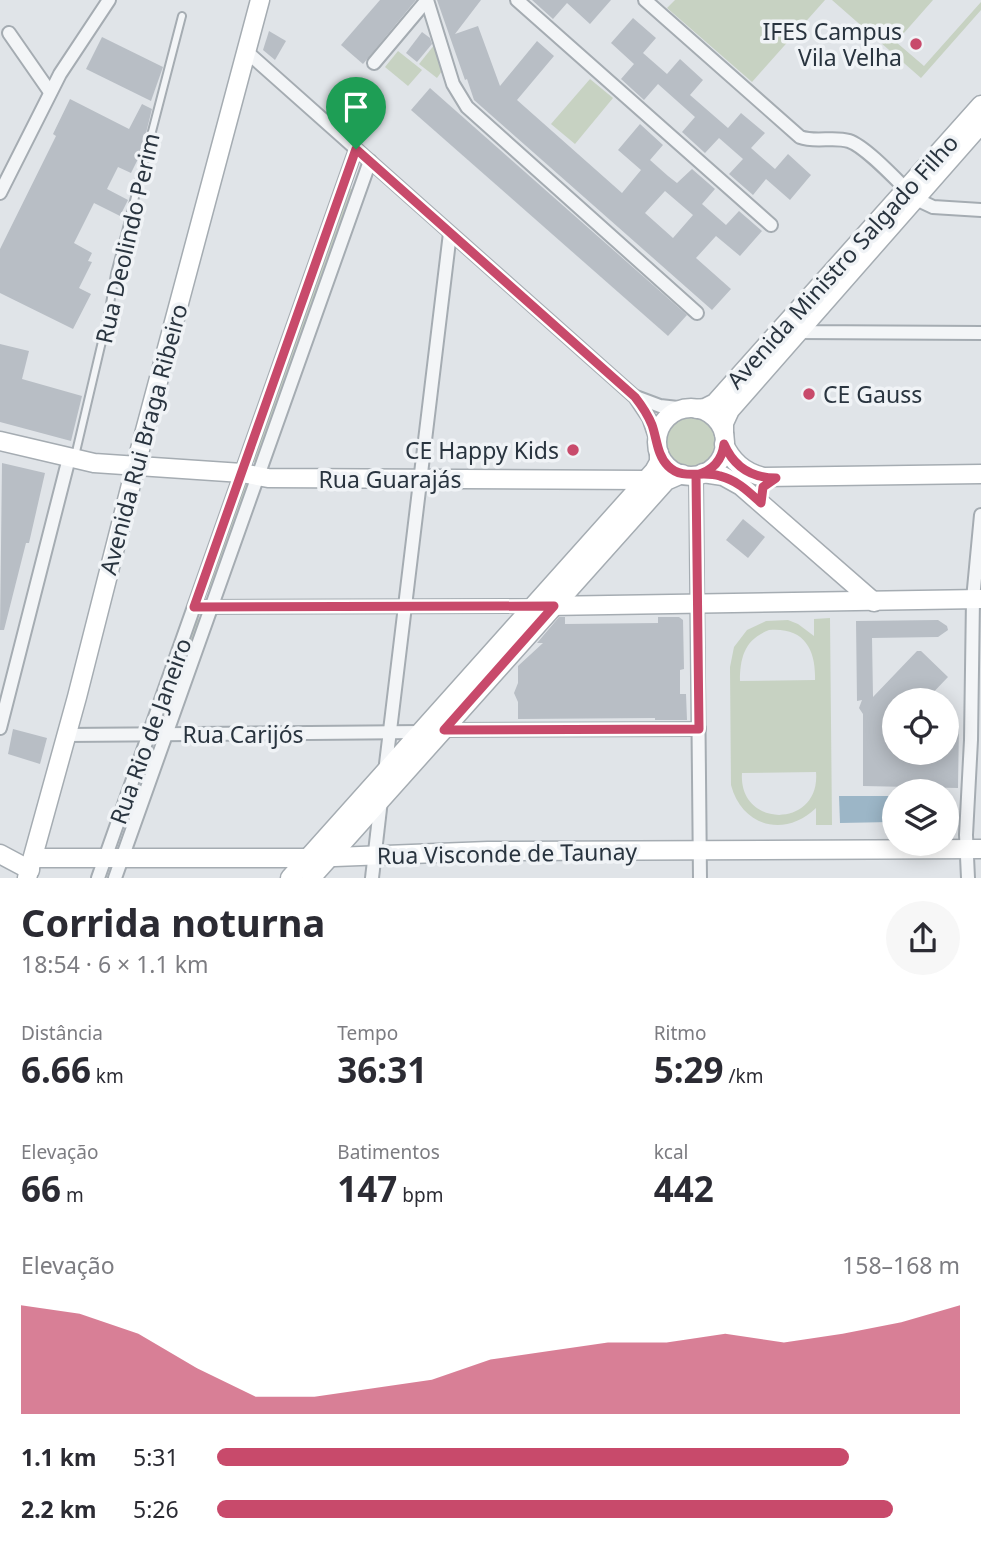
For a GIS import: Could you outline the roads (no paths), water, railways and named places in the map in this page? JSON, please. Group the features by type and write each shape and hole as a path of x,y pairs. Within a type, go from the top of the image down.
{"main road":[{"name":"Avenida Rui Braga Ribeiro","path":"30,868 260,0"},
{"name":"Avenida Ministro Salgado Filho","path":"724,439 724,423 730,410 793,328 980,114"},
{"name":"Avenida Ministro Salgado Filho","path":"692,409 709,407 715,403 793,328"},
{"path":"290,878 658,465 658,447 664,422 676,412 692,409 716,419 734,461 745,471 759,476 776,478 981,474"},
{"path":"312,878 666,481 694,474 716,464 724,439"},
{"name":"Rua Guarajás","path":"0,441 72,459 250,475 645,480"},
{"path":"658,447 668,466 694,474 718,475 732,480 874,602"},
{"path":"761,503 763,487 776,478"},
{"path":"533,606 697,606 977,599"},
{"name":"Rua Visconde de Taunay","path":"30,868 114,858 974,849"},
{"path":"0,854 30,868"}],"street":[{"path":"0,193 50,92 109,0"},
{"path":"374,63 427,0"},
{"path":"427,0 453,84 467,107 697,313"},
{"path":"517,0 771,225"},
{"path":"645,0 794,133 808,140 838,139 857,144 911,194 933,207 981,210"},
{"path":"9,33 50,92"},
{"path":"246,51 635,397 649,418 658,447"},
{"name":"Rua Rio de Janeiro","path":"98,878 114,858 167,734 212,607 250,475 356,149"},
{"name":"Rua Rio de Janeiro","path":"115,878 114,858 149,734 194,607 250,475 370,162"},
{"path":"385,773 450,233"},
{"path":"793,328 981,333"},
{"path":"635,397 660,406 692,409"},
{"name":"Rua Deolindo Perim","path":"0,728 72,459"},
{"path":"694,474 700,878"},
{"path":"968,878 974,849 977,599 981,515"},
{"path":"194,607 533,606"},
{"path":"444,730 699,729"},
{"name":"Rua Carijós","path":"66,735 421,732"},
{"path":"372,878 381,800"}],"lane":[{"name":"Rua Deolindo Perim","path":"72,459 108,317 115,274 181,16"}],"water":[{"path":"839,796 882,796 882,822 840,823"}],"place":[{"name":"IFES Campus Vila Velha","path":"916,44"},
{"name":"CE Gauss","path":"809,394"},
{"name":"CE Happy Kids","path":"573,450"}]}
